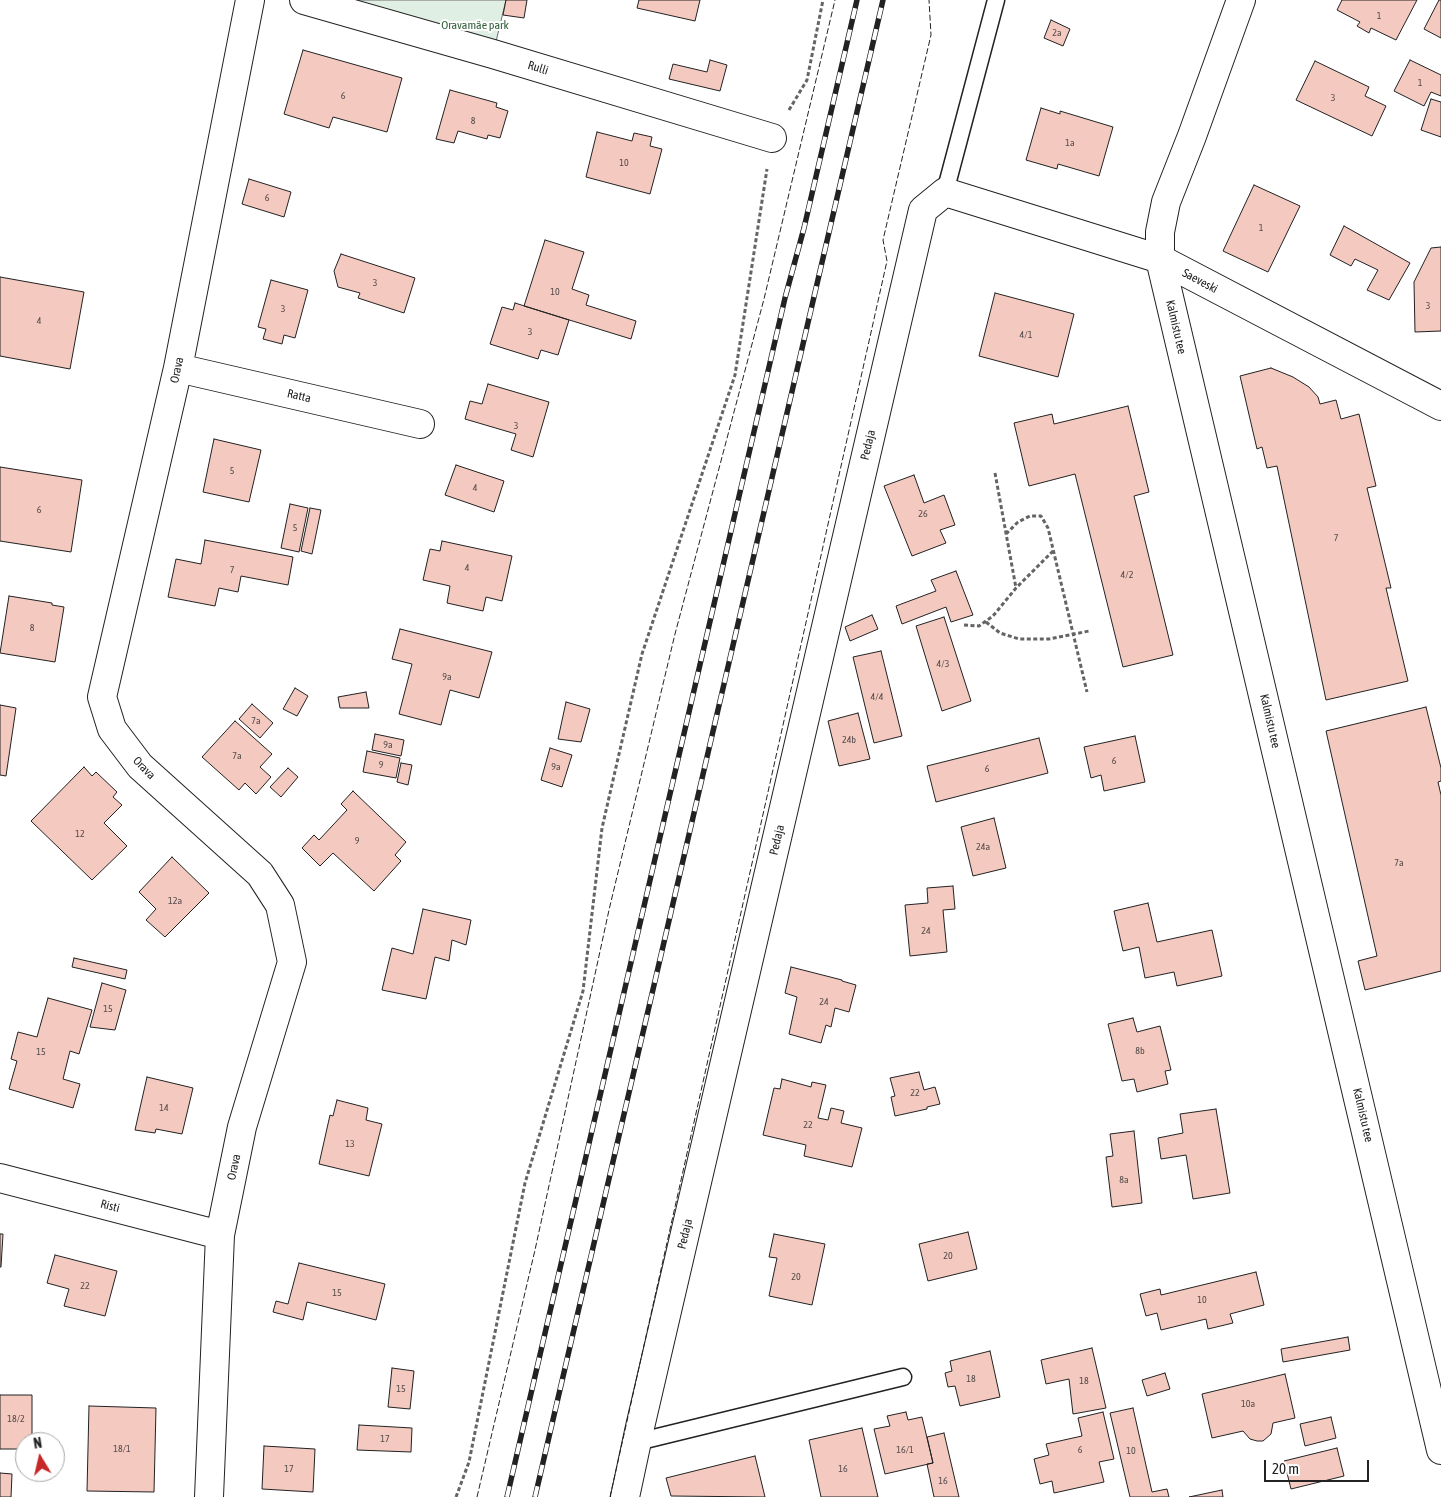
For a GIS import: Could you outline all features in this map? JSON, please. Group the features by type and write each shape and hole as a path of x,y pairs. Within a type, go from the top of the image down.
{"street":[{"name":"Orava","path":"209,1497 220,1235 242,1127 292,962 280,905 260,874 140,766 112,729 102,696 178,368 250,0"},
{"name":"Rulli","path":"304,0 772,138"},
{"name":"Kalmistu tee","path":"1240,0 1192,136 1166,202 1160,232 1160,259 1378,1176 1441,1450"},
{"name":"Saeveski","path":"945,192 1160,259 1441,406"},
{"name":"Pedaja","path":"626,1497 637,1442 923,210 945,192"},
{"name":"Ratta","path":"178,368 420,424"},
{"name":"Risti","path":"0,1178 220,1235"}],"lane":[{"path":"945,192 996,0"},
{"path":"637,1442 903,1377"}],"path":[{"path":"456,1497 469,1462 525,1183 583,991 602,828 642,654 735,375 772,138 807,80 823,0"},
{"path":"995,473 1016,588"},
{"path":"1006,534 1018,522 1030,516 1041,516 1048,528 1087,692"},
{"path":"964,625 979,626 986,622 1016,588 1053,551"},
{"path":"986,622 1000,633 1018,639 1049,639 1089,631"}],"green space":[{"name":"Oravamäe park","path":"304,0 506,0 493,54"}],"building":[{"path":"506,0 527,0 524,18 503,15"},
{"path":"639,0 700,0 695,21 637,8"},
{"path":"1342,0 1417,0 1396,40 1371,28 1369,33 1357,26 1360,22 1337,10"},
{"path":"1439,0 1441,0 1441,38 1424,29"},
{"path":"1051,20 1070,29 1063,46 1044,38"},
{"path":"303,50 402,78 387,132 333,117 329,128 284,114"},
{"path":"710,60 727,65 720,91 669,79 673,64 707,72"},
{"path":"1410,60 1441,75 1441,96 1431,92 1424,106 1394,91"},
{"path":"1315,61 1369,87 1365,96 1386,106 1372,136 1296,100"},
{"path":"450,90 497,103 496,107 508,111 500,138 488,135 487,139 458,131 454,143 436,139"},
{"path":"1431,99 1441,102 1441,137 1421,130"},
{"path":"1041,108 1060,114 1060,111 1113,127 1099,176 1058,164 1057,169 1026,160"},
{"path":"597,132 632,141 634,133 652,137 650,146 662,149 650,194 586,177"},
{"path":"249,179 291,192 284,217 242,204"},
{"path":"1254,185 1300,206 1268,272 1223,251"},
{"path":"1344,226 1410,263 1389,300 1367,290 1378,270 1355,259 1351,266 1330,255"},
{"path":"545,240 584,252 572,289 589,295 586,305 636,321 631,339 524,306"},
{"path":"1441,247 1441,331 1415,332 1414,282 1431,248"},
{"path":"341,254 415,278 404,313 358,298 360,293 338,287 334,271"},
{"path":"0,277 84,292 70,369 0,356"},
{"path":"271,280 308,290 295,338 284,335 282,344 263,339 266,329 258,327"},
{"path":"995,293 1074,314 1058,377 979,356"},
{"path":"515,303 569,320 558,355 541,350 538,359 490,344 502,307 513,310"},
{"path":"1271,368 1293,377 1309,387 1318,397 1320,404 1336,400 1341,419 1359,414 1376,486 1367,488 1391,588 1386,588 1408,681 1326,700 1277,466 1267,468 1262,447 1257,449 1240,376"},
{"path":"488,384 549,402 533,457 511,450 516,434 465,419 470,401 482,404"},
{"path":"1128,406 1149,492 1134,496 1173,655 1123,667 1075,474 1029,486 1014,423 1052,414 1054,424"},
{"path":"214,439 261,450 249,502 203,492"},
{"path":"456,465 504,481 494,512 445,495"},
{"path":"0,467 82,480 71,552 0,541"},
{"path":"914,475 924,503 944,495 955,525 940,530 946,543 912,556 884,486"},
{"path":"290,504 308,508 299,552 281,548"},
{"path":"310,508 321,510 312,554 301,551"},
{"path":"205,540 293,557 288,585 241,576 238,592 219,588 215,606 168,597 176,559 201,564"},
{"path":"442,541 512,556 502,601 486,597 483,611 447,603 450,586 423,580 430,549 440,551"},
{"path":"956,571 973,615 951,622 946,607 902,624 896,606 936,591 931,580"},
{"path":"9,596 52,603 52,605 64,607 55,662 0,653"},
{"path":"872,615 878,629 850,641 845,627"},
{"path":"944,617 971,701 942,711 916,626"},
{"path":"400,629 492,652 479,698 450,690 441,725 399,714 412,664 392,659"},
{"path":"881,651 902,736 874,743 853,657"},
{"path":"295,688 308,696 297,716 283,709"},
{"path":"366,692 369,708 340,708 338,697"},
{"path":"566,702 590,709 581,742 558,739"},
{"path":"252,704 273,723 260,738 239,719"},
{"path":"0,705 16,708 6,776 0,775"},
{"path":"1426,707 1441,768 1441,781 1438,782 1441,795 1441,971 1365,990 1358,961 1377,956 1326,731"},
{"path":"858,713 870,759 839,766 828,721"},
{"path":"235,721 272,754 260,767 271,777 256,794 245,783 239,790 202,757"},
{"path":"375,734 404,740 401,756 372,750"},
{"path":"1135,736 1145,782 1104,791 1101,775 1091,778 1084,747"},
{"path":"1039,738 1048,773 936,802 927,766"},
{"path":"550,748 572,755 562,787 541,780"},
{"path":"367,751 400,758 396,778 363,772"},
{"path":"401,763 412,765 408,785 397,782"},
{"path":"84,767 92,776 96,772 117,792 113,797 122,805 104,823 127,846 92,880 31,821"},
{"path":"288,768 298,777 281,797 270,787"},
{"path":"353,791 406,842 395,855 401,861 374,891 333,853 320,866 302,848 314,835 319,840 347,810 341,804"},
{"path":"994,818 1006,868 973,876 961,827"},
{"path":"172,857 209,893 165,937 146,920 156,909 139,892"},
{"path":"953,886 955,909 943,910 947,952 910,956 905,905 928,903 927,888"},
{"path":"1148,903 1157,942 1212,930 1222,976 1177,986 1174,972 1145,978 1139,947 1123,951 1114,911"},
{"path":"423,909 471,920 466,945 452,940 449,961 435,957 426,999 382,990 392,948 413,954"},
{"path":"74,958 127,970 125,979 72,967"},
{"path":"791,967 856,985 849,1012 835,1008 831,1027 826,1025 821,1043 789,1034 797,997 785,993"},
{"path":"102,983 126,990 115,1030 90,1027"},
{"path":"48,998 92,1010 79,1054 70,1051 63,1079 80,1084 73,1108 9,1089 17,1061 11,1059 18,1032 37,1037"},
{"path":"1133,1018 1137,1032 1160,1026 1171,1070 1165,1071 1168,1084 1137,1092 1134,1079 1122,1081 1108,1024"},
{"path":"919,1072 924,1090 935,1087 940,1104 895,1116 891,1097 895,1096 890,1078"},
{"path":"147,1077 193,1088 182,1134 156,1129 155,1133 135,1130"},
{"path":"782,1079 811,1087 812,1082 826,1085 818,1118 828,1120 831,1108 844,1111 841,1123 862,1128 852,1167 804,1156 806,1145 763,1135 774,1088 780,1089"},
{"path":"337,1100 368,1108 366,1120 382,1124 369,1176 319,1164 330,1115 333,1116"},
{"path":"1216,1109 1230,1193 1193,1199 1186,1155 1161,1159 1158,1138 1183,1133 1180,1114"},
{"path":"1134,1131 1142,1203 1112,1207 1106,1157 1113,1156 1110,1134"},
{"path":"968,1232 977,1269 928,1281 919,1244"},
{"path":"0,1234 3,1234 1,1267 0,1267"},
{"path":"774,1234 825,1244 812,1305 769,1296 777,1258 769,1257"},
{"path":"55,1255 117,1271 105,1316 64,1306 69,1289 47,1283"},
{"path":"299,1263 385,1284 376,1320 307,1302 303,1320 273,1312 276,1301 288,1304"},
{"path":"1256,1272 1264,1305 1230,1314 1233,1323 1208,1329 1206,1319 1161,1330 1157,1313 1146,1316 1140,1294 1160,1289 1161,1295"},
{"path":"1348,1337 1350,1350 1283,1362 1281,1349"},
{"path":"1092,1348 1106,1408 1073,1414 1069,1379 1046,1384 1041,1360"},
{"path":"990,1351 1000,1397 960,1406 955,1386 948,1387 945,1373 952,1371 950,1361"},
{"path":"392,1368 414,1371 410,1409 388,1407"},
{"path":"1165,1373 1170,1389 1147,1396 1142,1380"},
{"path":"1285,1374 1295,1418 1273,1423 1271,1434 1263,1441 1250,1439 1243,1431 1212,1438 1202,1394"},
{"path":"0,1395 32,1395 32,1432 15,1432 15,1449 0,1449"},
{"path":"89,1406 156,1408 154,1492 87,1491"},
{"path":"1133,1408 1152,1492 1167,1489 1169,1497 1130,1497 1110,1413"},
{"path":"906,1412 908,1420 922,1417 933,1463 885,1474 874,1429 890,1426 887,1416"},
{"path":"1103,1412 1114,1459 1099,1462 1104,1482 1054,1493 1052,1481 1040,1484 1034,1459 1049,1455 1046,1444 1082,1436 1078,1418"},
{"path":"1331,1417 1336,1438 1305,1446 1300,1424"},
{"path":"359,1425 412,1428 411,1452 357,1450"},
{"path":"862,1428 878,1497 821,1497 809,1440"},
{"path":"944,1433 959,1497 934,1497 927,1464 933,1463 927,1437"},
{"path":"264,1446 315,1449 313,1492 262,1489"},
{"path":"1337,1448 1344,1476 1291,1489 1284,1461"},
{"path":"755,1456 765,1497 671,1496 666,1478"},
{"path":"0,1473 12,1474 11,1497 0,1497"},
{"path":"1222,1490 1223,1497 1189,1497"}],"railway":[{"path":"507,1497 785,298 804,228 857,0"},
{"path":"535,1497 883,0"}],"fence":[{"path":"477,1497 535,1250 609,910 675,634 764,299 835,0"},
{"path":"610,1497 887,261 883,240 931,35 929,0"}]}
